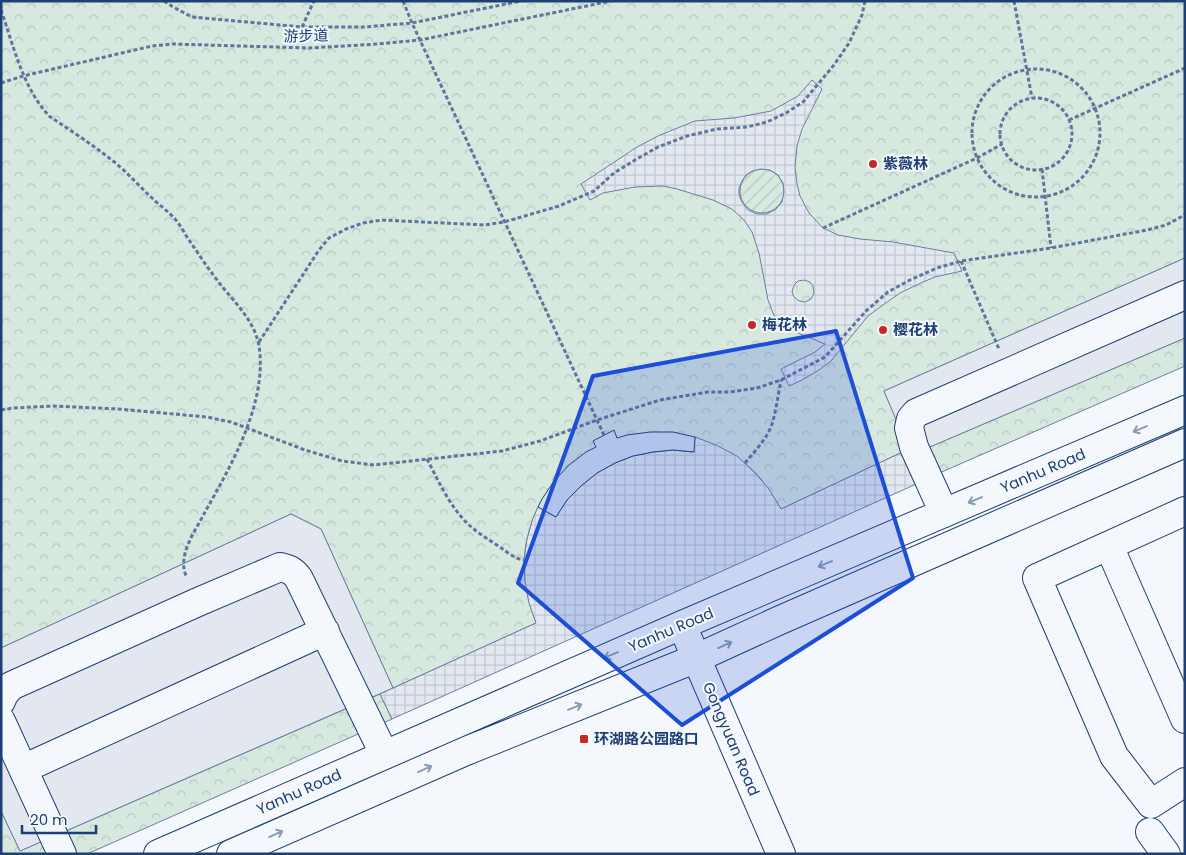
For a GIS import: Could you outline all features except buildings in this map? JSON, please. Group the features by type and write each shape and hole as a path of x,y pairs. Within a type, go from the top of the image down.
{"main road":[{"path":"944,513 914,447 909,428 911,419 916,413 1185,295"},
{"name":"Yanhu Road","path":"158,854 682,625 1185,410"},
{"name":"Yanhu Road","path":"231,854 466,751 696,658 1185,443"},
{"path":"1185,511 1037,578 1114,756 1151,804 1185,782"},
{"path":"1109,546 1185,719"},
{"path":"1,702 4,694 11,686 280,567 294,572 300,579 384,754"},
{"name":"Gongyuan Road","path":"682,625 781,854"},
{"path":"23,769 325,631"},
{"path":"1,720 62,854"}],"path":[{"path":"164,1 192,17 302,27 364,27 412,23 522,1"},
{"path":"302,27 314,1"},
{"path":"403,1 604,435"},
{"name":"游步道","path":"1,83 23,76 152,46 172,44 309,48 420,40 611,1"},
{"path":"259,342 319,250 329,238 346,229 363,223 382,220 477,225 504,222 559,206 594,191 614,173 635,160 687,136 717,129 747,127 768,122 786,113 803,102 834,65 849,42 862,15 865,1"},
{"path":"1014,1 1032,98"},
{"path":"1,10 23,76 48,116 115,162 174,218 209,269 247,316 259,342 260,373 256,403 247,428 224,478 184,554 185,574 198,602"},
{"path":"1026,68 1040,68 1068,76 1080,84 1096,108 1100,122 1101,137 1098,151 1084,177 1060,193 1045,197 1028,197 1012,193 985,173 977,158 972,142 972,125 976,108 984,94 996,82 1010,73 1026,68"},
{"path":"1070,120 1185,68"},
{"path":"1043,98 1054,102 1070,120 1072,141 1062,160 1053,166 1031,170 1020,166 1004,150 1001,128 1004,117 1011,108 1021,101 1043,98"},
{"path":"823,228 977,158 1002,144"},
{"path":"1042,169 1051,248"},
{"path":"1,410 52,406 118,409 207,417 231,422 305,450 342,461 374,465 502,452 660,400 708,392 730,392 757,388 781,380 825,357 866,311 888,292 937,268 960,260 1051,248 1147,230 1166,225 1185,214"},
{"path":"960,260 1009,372"},
{"path":"744,463 760,446 770,428 781,380"},
{"path":"427,459 441,486 468,524 509,554 524,560"}],"highlighted area":[{"path":"836,331 913,578 682,725 518,583 593,376"}],"green space":[{"path":"1,1 1185,1 1185,258 884,391 909,449 781,509 765,484 750,467 733,456 695,437 694,452 635,456 610,466 584,484 556,517 538,507 528,537 524,565 527,593 536,623 393,688 321,529 291,514 1,648"},
{"path":"766,169 778,175 783,182 783,200 778,207 771,212 758,213 750,210 743,203 740,187 743,179 750,172"},
{"path":"1185,338 1185,366 937,474 911,455"},
{"path":"380,694 392,719 87,854 1,854 1,811 20,851"}],"shaded area":[{"path":"812,80 822,89 802,129 797,146 795,167 800,196 809,213 823,228 838,235 893,242 954,253 962,271 935,277 900,293 868,316 831,361 819,370 789,386 781,369 815,352 825,344 786,328 775,318 768,300 759,253 752,232 744,220 732,209 713,200 677,189 663,186 635,187 603,193 590,200 581,184 637,147 660,135 695,121 734,118 771,111 798,96","holes":["761,169 770,170 778,175 783,183 782,202 776,209 767,214 757,214 748,210 739,195 739,188 746,175","798,281 810,282 814,293 811,299 805,302 799,301 792,292 795,284"]},
{"path":"1185,258 1185,338 911,455 884,391"},
{"path":"695,437 737,456 769,489 781,509 909,449 923,481 392,719 380,694 536,623 529,603 525,582 524,560 527,539 538,507 556,517 567,500 597,473 633,456 673,450 693,452"},
{"path":"291,514 321,529 393,688 20,851 1,811 1,648"}],"place":[{"name":"紫薇林","path":"873,164"},
{"name":"梅花林","path":"752,325"},
{"name":"樱花林","path":"883,330"},
{"name":"环湖路公园路口","path":"584,739"}]}
